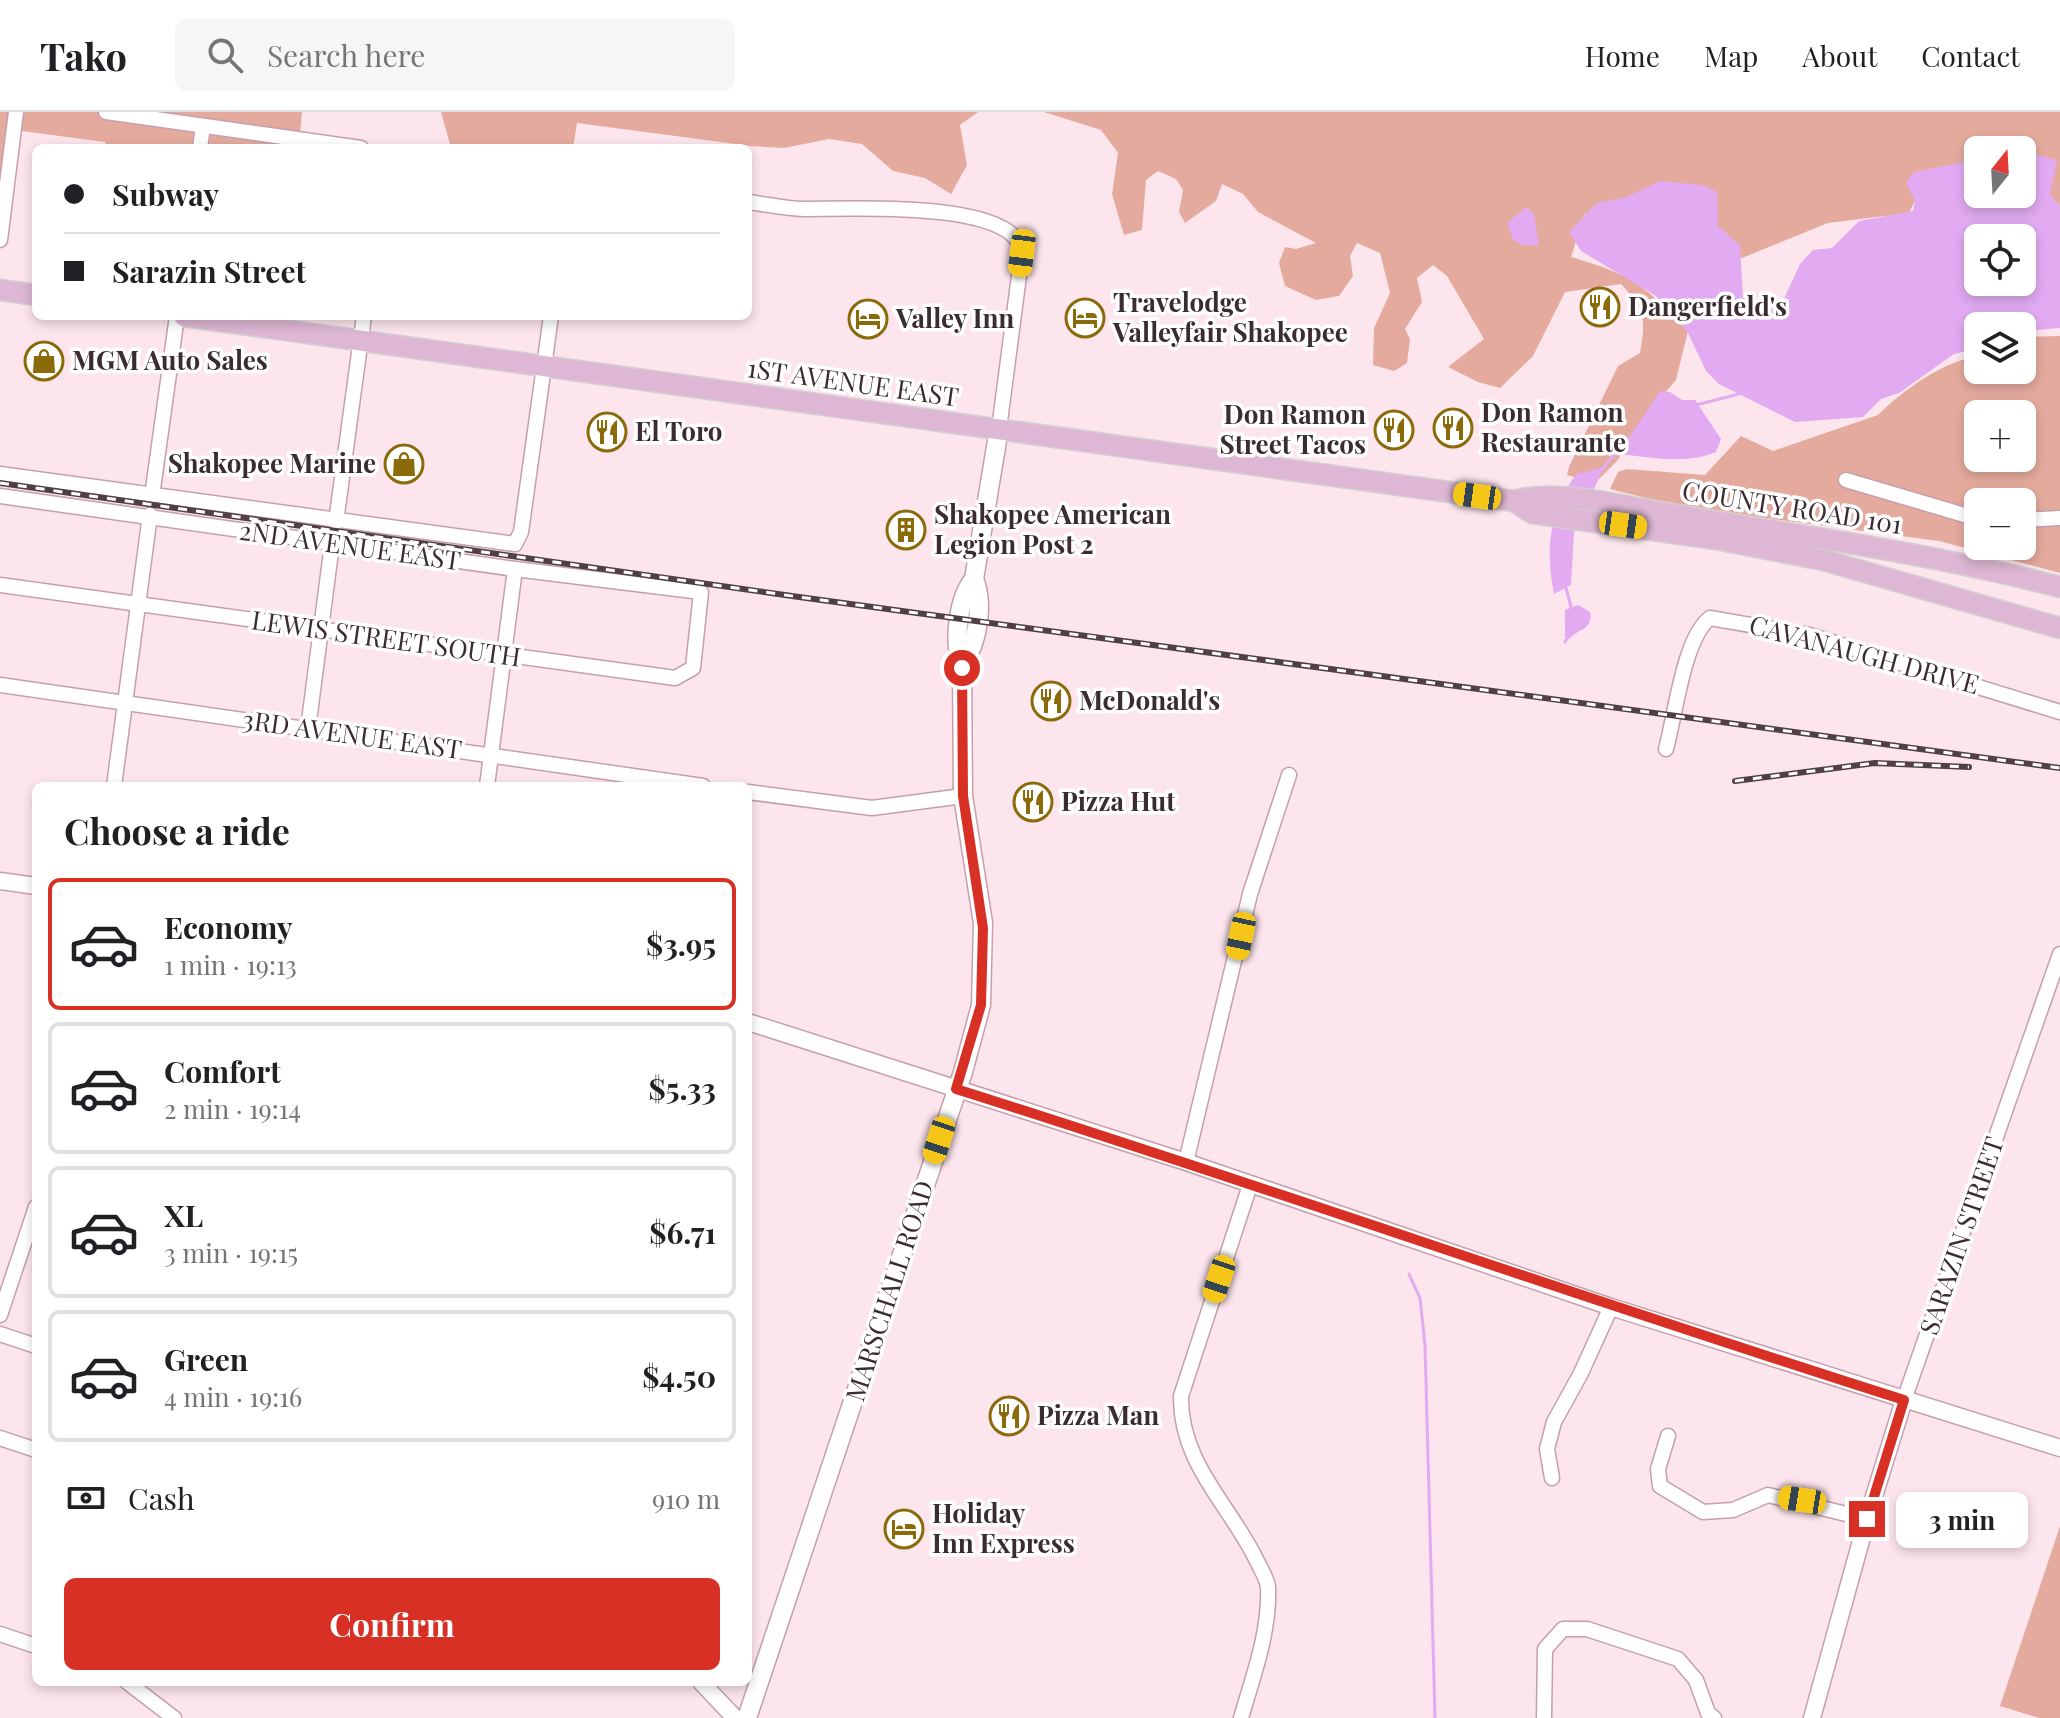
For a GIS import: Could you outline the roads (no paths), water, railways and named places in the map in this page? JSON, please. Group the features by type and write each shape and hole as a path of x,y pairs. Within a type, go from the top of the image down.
{"main road":[{"path":"0,290 32,294"},
{"name":"1ST AVENUE EAST","path":"212,320 1514,501 1532,513 1548,506 1627,516"},
{"name":"MARSCHALL ROAD","path":"747,1718 956,1089 981,1005 983,928 963,796 962,664 956,651 965,589 974,579 999,429"},
{"path":"1627,516 1823,560 2060,628"},
{"name":"COUNTY ROAD 101","path":"1627,516 1878,548 2060,587"}],"street":[{"path":"0,240 16,112"},
{"path":"106,112 332,144"},
{"path":"201,144 203,126"},
{"name":"MARSCHALL ROAD","path":"752,203 800,209 861,206 990,221 1018,238 1022,253 999,429"},
{"path":"152,496 176,320"},
{"path":"336,522 364,320"},
{"path":"544,366 550,320"},
{"name":"2ND AVENUE EAST","path":"0,474 515,544 521,532 544,366"},
{"path":"1846,480 1964,515"},
{"name":"2ND AVENUE EAST","path":"0,496 150,515 332,544 701,592"},
{"path":"114,782 150,515"},
{"path":"2036,519 2060,518"},
{"path":"308,729 332,544"},
{"path":"487,782 515,569"},
{"name":"LEWIS STREET SOUTH","path":"0,585 675,678 693,668 701,592"},
{"name":"CAVANAUGH DRIVE","path":"1666,749 1692,644 1703,623 1710,618 1809,635 2060,712"},
{"name":"3RD AVENUE EAST","path":"0,685 676,782"},
{"path":"1186,1162 1250,894 1289,775"},
{"path":"752,793 872,808 963,796"},
{"path":"0,881 32,885"},
{"name":"SARAZIN STREET","path":"1812,1718 1867,1519 1904,1400 2060,954"},
{"path":"752,1023 1186,1162 1611,1307 2060,1448"},
{"path":"1241,1718 1263,1644 1268,1584 1245,1537 1214,1495 1192,1455 1181,1423 1181,1396 1250,1185"},
{"path":"0,1315 32,1219"},
{"path":"1552,1478 1547,1449 1554,1422 1581,1373 1611,1307"},
{"path":"0,1334 32,1345"},
{"path":"1668,1436 1658,1469 1660,1486 1703,1512 1733,1510 1768,1495 1867,1519"},
{"path":"0,1438 32,1449"},
{"path":"1544,1718 1545,1649 1563,1629 1587,1629 1678,1659 1696,1680 1708,1713 1714,1718"},
{"path":"0,1634 32,1645"},
{"path":"132,1686 174,1718"},
{"path":"705,1686 735,1718"}],"waterway":[{"path":"1696,405 1739,394"},
{"path":"1602,470 1613,455 1619,453"},
{"path":"1566,588 1571,607"},
{"path":"1565,642 1569,634"},
{"path":"1409,1274 1420,1298 1425,1345 1435,1718"}],"railway":[{"path":"0,483 799,597 2060,768"},
{"path":"1735,781 1875,763 1969,767"}],"place":[{"name":"Dangerfield's","path":"1600,307"},
{"name":"Travelodge Valleyfair Shakopee","path":"1085,318"},
{"name":"Valley Inn","path":"868,319"},
{"name":"MGM Auto Sales","path":"44,361"},
{"name":"Don Ramon Restaurante","path":"1453,428"},
{"name":"Don Ramon Street Tacos","path":"1394,430"},
{"name":"El Toro","path":"607,432"},
{"name":"Shakopee Marine","path":"404,464"},
{"name":"Shakopee American Legion Post 2","path":"906,530"},
{"name":"McDonald's","path":"1051,701"},
{"name":"Pizza Hut","path":"1033,802"},
{"name":"Pizza Man","path":"1009,1416"},
{"name":"Holiday Inn Express","path":"904,1529"}]}
